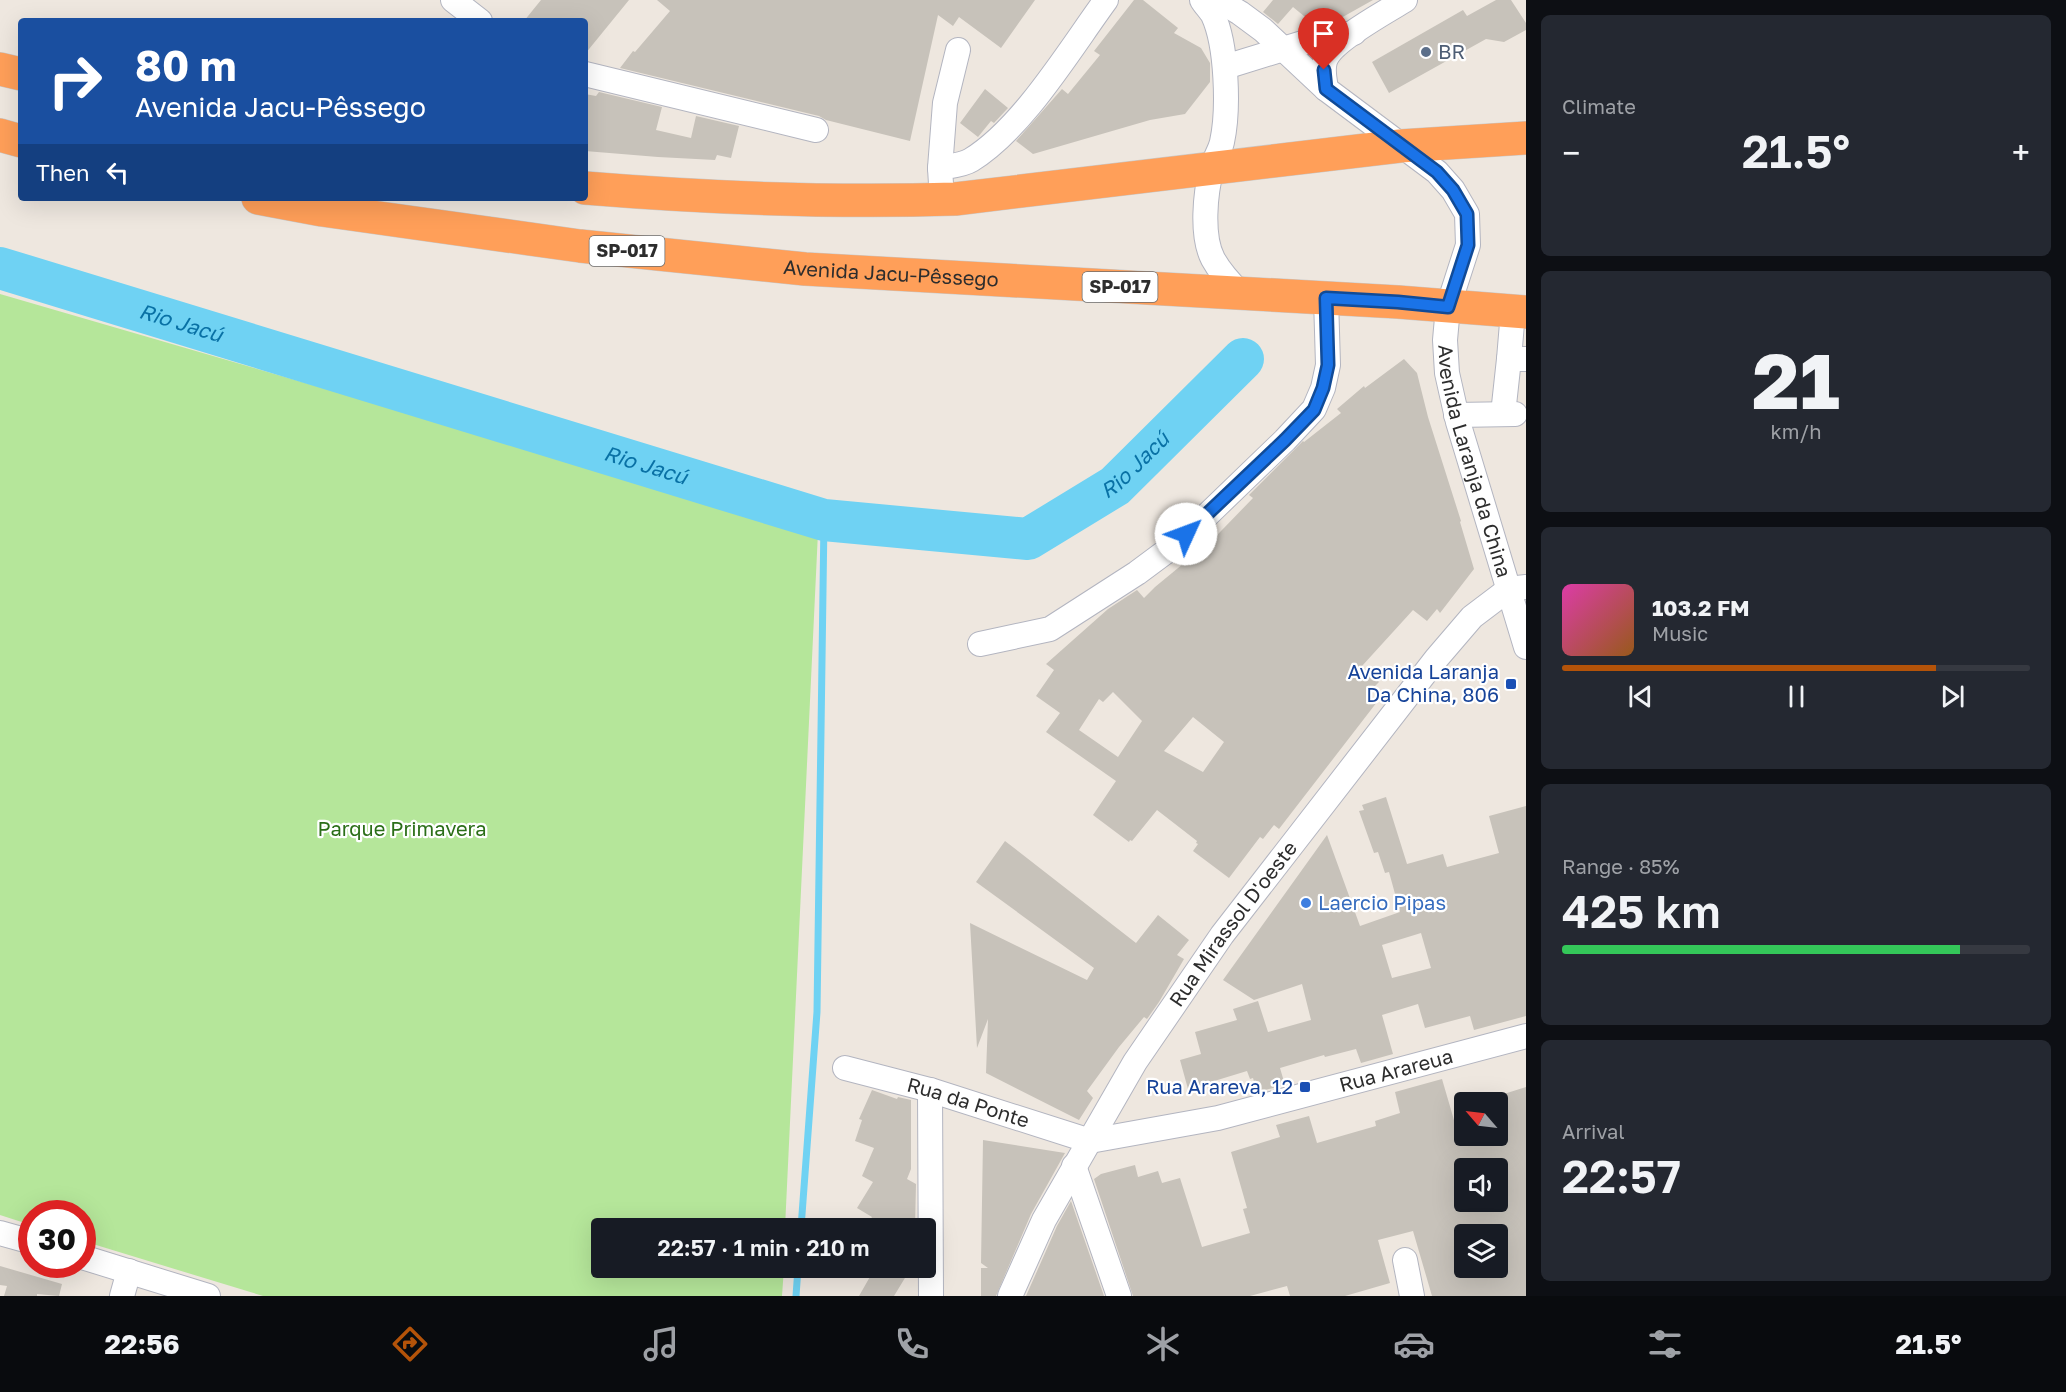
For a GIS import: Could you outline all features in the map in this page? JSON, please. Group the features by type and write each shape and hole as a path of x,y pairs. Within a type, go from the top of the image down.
{"highway":[{"path":"0,69 18,73"},
{"path":"0,135 18,140"},
{"path":"588,188 697,197 885,201 941,184 1212,169 1401,146 1526,138"},
{"name":"Avenida Jacu-Pêssego","path":"274,201 333,212 580,246 805,269 1398,302 1519,312"}],"street":[{"path":"453,0 476,18"},
{"path":"941,184 1025,112 1106,0"},
{"path":"1202,0 1212,14 1218,31 1225,67 1225,123 1222,142 1212,169 1205,214 1206,238 1212,258 1224,276 1242,295"},
{"name":"Avenida Laranja da China","path":"1218,0 1240,13 1285,49 1326,89 1437,172 1453,190 1467,214 1468,245 1448,307 1445,340 1447,373 1456,415 1517,588 1526,647"},
{"path":"1326,89 1324,70 1326,59 1333,48 1405,0"},
{"path":"1225,67 1306,42 1354,33"},
{"path":"941,184 945,103 958,50"},
{"path":"588,75 816,130"},
{"path":"980,644 1050,629 1137,573 1172,547 1201,521 1285,440 1314,410 1323,388 1328,365 1326,298"},
{"path":"1456,415 1509,414 1518,359 1519,312"},
{"name":"Rua Mirassol D'oeste","path":"1010,1296 1044,1220 1074,1166 1135,1062 1222,934 1436,659 1472,617 1517,588"},
{"name":"Rua Arareua","path":"1090,1141 1218,1118 1526,1036"},
{"name":"Rua da Ponte","path":"845,1068 930,1090 1090,1141"},
{"path":"930,1090 931,1296"},
{"path":"1074,1166 1119,1296"},
{"path":"0,1233 18,1238"},
{"path":"1405,1260 1413,1296"},
{"path":"96,1261 206,1296"},
{"path":"122,1296 129,1271"}],"green space":[{"name":"Parque Primavera","path":"0,294 818,532 785,1218 591,1218 591,1278 783,1278 782,1296 263,1296 96,1245 96,1200 18,1200 18,1221 0,1215"}],"building":[{"path":"541,0 629,0 588,50 588,18 526,18"},
{"path":"657,0 1035,0 1001,48 959,17 953,26 938,15 910,141 826,120 819,116 620,68 670,11"},
{"path":"1134,0 1143,0 1178,28 1174,33 1201,48 1210,63 1210,82 1185,114 1150,120 1033,154 1016,141 1062,89 1068,94 1100,55 1094,51"},
{"path":"1273,0 1373,0 1332,23 1316,26 1293,7 1278,24 1263,12"},
{"name":"BR","path":"1496,0 1511,0 1526,23 1526,30 1504,42 1486,39 1389,93 1372,62 1463,10 1467,16"},
{"path":"985,89 1008,108 994,123 991,121 978,137 960,123"},
{"path":"599,92 662,107 656,130 691,138 696,116 739,126 731,158 717,155 715,160 588,151 588,95 596,96"},
{"path":"1404,359 1417,373 1474,569 1440,613 1437,609 1427,621 1413,610 1362,666 1379,682 1367,694 1377,702 1279,829 1274,825 1263,839 1260,837 1229,878 1193,851 1198,844 1197,841 1157,810 1129,842 1093,815 1116,781 1046,732 1060,713 1036,696 1054,670 1046,664 1108,609 1137,590 1144,598 1189,559 1191,562 1253,498 1249,495 1303,441 1341,413 1337,409 1364,386 1365,388","holes":["1113,692 1142,721 1118,757 1079,730 1099,699 1103,702","1193,717 1224,742 1203,772 1164,751"]},
{"path":"1386,797 1407,864 1443,854 1447,867 1499,853 1489,816 1526,806 1526,1016 1474,1030 1470,1016 1425,1028 1418,1004 1382,1015 1393,1054 1361,1063 1356,1049 1325,1057 1324,1055 1280,1068 1285,1085 1257,1092 1253,1078 1250,1079 1247,1071 1188,1089 1180,1060 1201,1054 1195,1032 1237,1020 1233,1009 1258,1001 1268,1032 1311,1020 1302,984 1254,1000 1223,980 1327,835 1360,926 1400,912 1389,872 1385,873 1378,852 1374,853 1359,811 1364,810 1362,805","holes":["1421,933 1431,968 1392,978 1382,945"]},
{"path":"1005,841 1136,943 1158,915 1189,940 1177,955 1184,959 1159,1002 1147,1019 1144,1017 1119,1047 1087,1091 1093,1098 1079,1120 986,1073 988,1019 977,1048 970,923 1087,980 1094,968 976,882"},
{"path":"1442,1079 1454,1120 1454,1146 1508,1146 1508,1093 1526,1087 1526,1296 1432,1296 1413,1231 1378,1240 1390,1283 1345,1296 1290,1296 1287,1286 1250,1296 1133,1296 1094,1179 1101,1174 1135,1165 1138,1177 1158,1171 1162,1183 1180,1178 1202,1247 1250,1233 1243,1209 1247,1208 1231,1152 1280,1137 1276,1125 1309,1116 1317,1143 1376,1126 1375,1121 1400,1113 1395,1092"},
{"path":"872,1090 897,1099 898,1097 911,1100 911,1169 907,1179 916,1184 915,1218 871,1218 857,1208 873,1182 862,1176 874,1148 855,1141 862,1120 859,1119"},
{"path":"983,1140 1065,1153 1031,1214 996,1296 981,1296 981,1268 988,1268 981,1263"},
{"path":"1071,1201 1104,1296 1026,1296 1057,1226"},
{"path":"0,1266 18,1271 18,1278 41,1278 62,1284 59,1296 37,1294 37,1296 4,1296 7,1286 0,1285"},
{"path":"869,1278 905,1278 894,1296 859,1296"}],"waterway":[{"name":"Rio Jacú","path":"0,268 824,520 1028,539 1115,486 1243,359"},
{"path":"802,1218 817,1012 824,520"},
{"path":"796,1296 797,1278"}],"place":[{"name":"BR","path":"1426,52"},
{"name":"Avenida Laranja Da China, 806","path":"1511,684"},
{"name":"Laercio Pipas","path":"1306,903"},
{"name":"Rua Arareva, 12","path":"1305,1087"}],"route":[{"path":"1186,534 1314,410 1323,388 1328,365 1326,298 1448,307 1459,276 1468,245 1467,214 1453,190 1437,172 1326,89 1324,70"}]}
